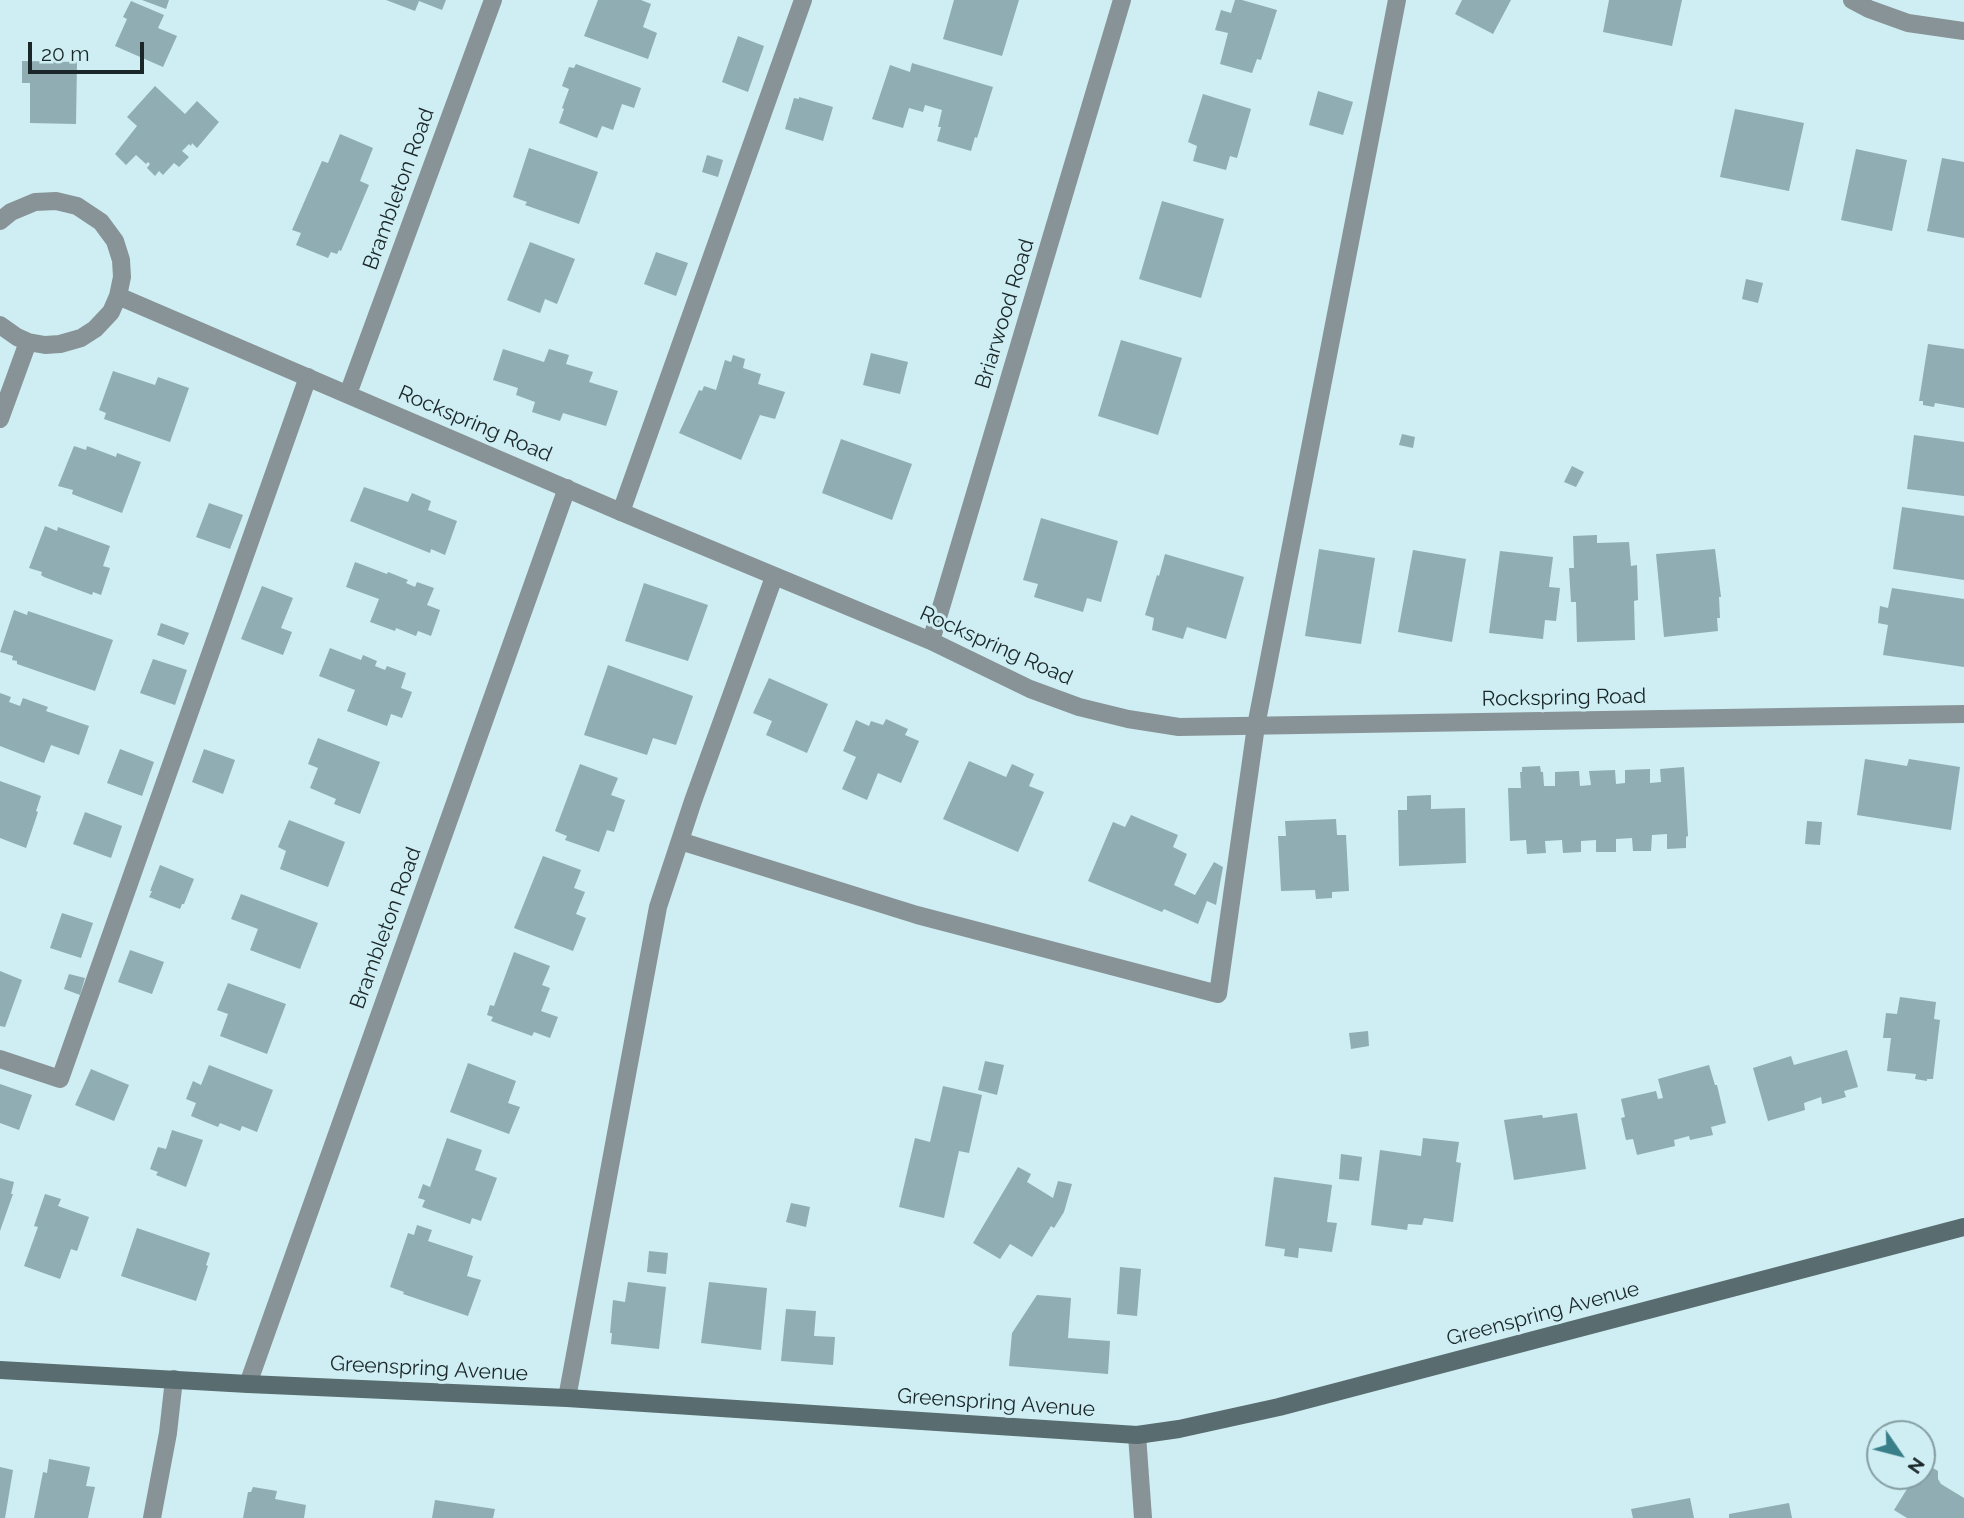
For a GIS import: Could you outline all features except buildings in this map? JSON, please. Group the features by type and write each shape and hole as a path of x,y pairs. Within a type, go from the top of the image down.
{"main road":[{"name":"Greenspring Avenue","path":"0,1370 567,1398 1137,1435 1179,1429 1279,1407 1960,1231"}],"street":[{"name":"Brambleton Road","path":"348,394 493,0"},
{"path":"621,512 803,0"},
{"name":"Briarwood Road","path":"931,641 1122,0"},
{"path":"680,841 917,915 1217,994 1256,726 1397,0"},
{"path":"1852,0 1908,23 1964,32"},
{"path":"0,221 11,212 34,202 56,201 77,206 101,222 115,241 121,260 122,277 111,312 95,329 80,338 45,345 28,342 0,325"},
{"name":"Rockspring Road","path":"118,296 774,577 931,641 1030,690 1079,707 1128,719 1179,727 1964,714"},
{"path":"0,419 28,342"},
{"path":"0,1059 60,1079 308,377"},
{"name":"Brambleton Road","path":"248,1384 567,488"},
{"path":"567,1398 659,907 774,577"},
{"path":"152,1518 168,1433 174,1379"},
{"path":"1137,1435 1143,1518"}]}
